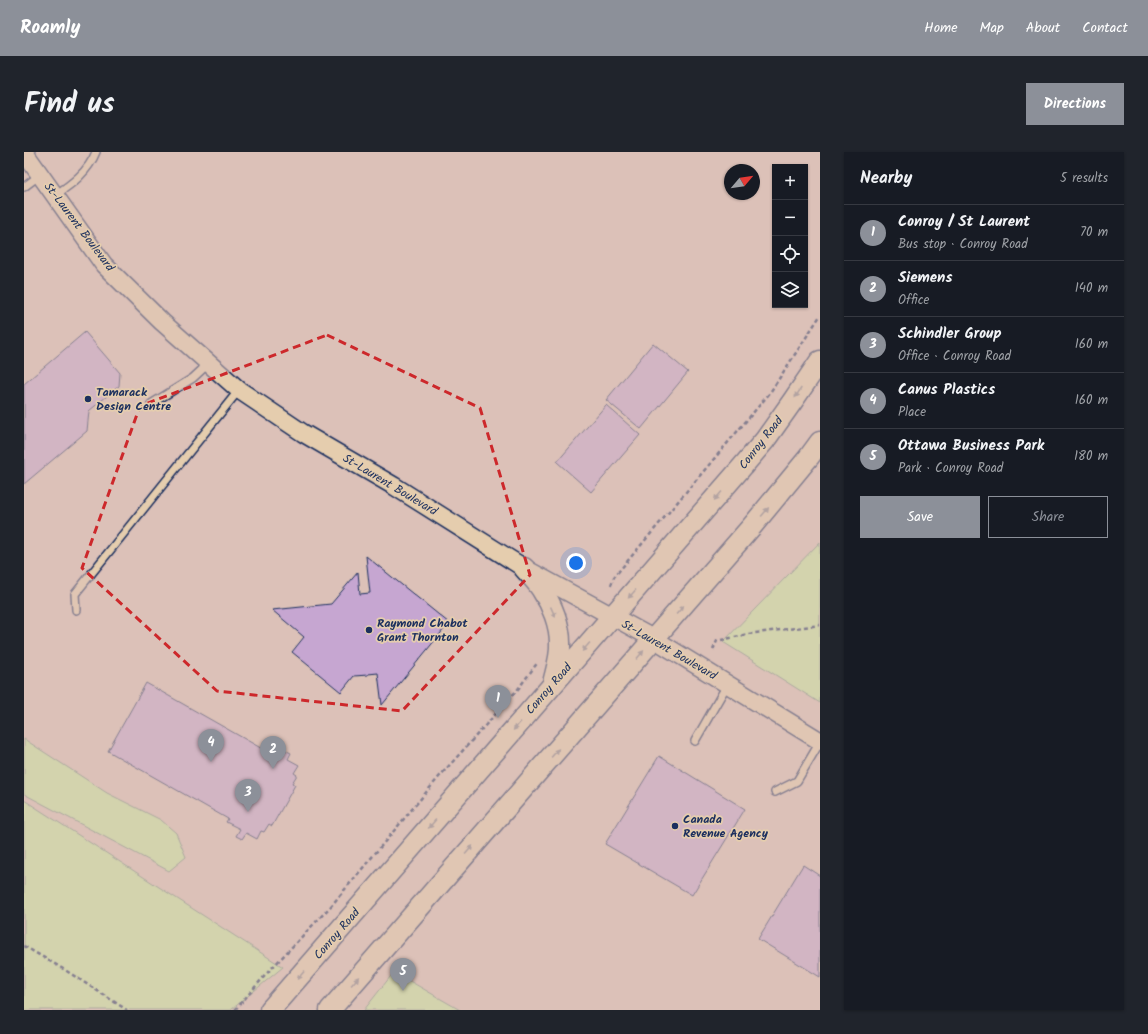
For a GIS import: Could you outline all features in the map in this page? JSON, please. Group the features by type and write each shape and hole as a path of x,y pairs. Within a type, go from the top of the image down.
{"main road":[{"name":"Conroy Road","path":"270,1010 765,440 820,361"},
{"path":"330,1010 753,525 820,442"},
{"path":"524,568 542,589 555,618 559,632 560,649 552,686"}],"street":[{"name":"St-Laurent Boulevard","path":"24,152 104,265 162,322 239,390 303,433 394,486 524,568 611,617 654,639 820,741"}],"lane":[{"path":"55,196 79,177 90,165 96,152"},
{"path":"24,187 40,174"},
{"path":"151,404 194,378 209,364"},
{"path":"76,610 75,594 239,390"},
{"path":"695,741 727,684"},
{"path":"774,792 797,781 820,741"}],"path":[{"path":"611,585 614,577 769,394 820,316"},
{"path":"713,650 717,641 748,634 820,625"},
{"path":"235,1010 269,971 331,906 439,777 518,689 541,658"},
{"path":"24,946 65,970 127,1010"}],"highlighted area":[{"path":"327,335 480,408 530,575 402,711 217,691 82,568 140,406"}],"green space":[{"path":"820,542 820,703 723,642"},
{"path":"24,739 107,793 161,820 176,833 186,857 169,871 24,794"},
{"path":"24,800 283,967 231,1010 24,1010"},
{"path":"394,972 460,1010 364,1010"}],"building":[{"path":"85,332 120,373 119,386 89,411 87,431 24,484 24,384"},
{"path":"653,343 688,372 641,429 606,400"},
{"path":"606,405 640,435 591,492 557,462"},
{"name":"Raymond Chabot Grant Thornton","path":"366,556 449,623 382,705 378,673 354,676 341,692 292,652 304,637 272,610 331,604 358,572 360,594 370,593"},
{"path":"146,683 266,751 269,748 282,755 285,750 291,753 288,759 299,765 294,773 297,775 292,783 295,785 272,826 269,824 264,832 261,831 257,839 246,833 242,839 236,836 240,829 226,822 228,819 108,751"},
{"name":"Canada Revenue Agency","path":"659,756 745,809 692,895 605,844"},
{"path":"803,865 820,876 820,977 758,939"}],"place":[{"name":"Tamarack Design Centre","path":"88,399"},
{"name":"Raymond Chabot Grant Thornton","path":"369,630"},
{"name":"Conroy / St Laurent","path":"498,718"},
{"name":"Canus Plastics","path":"211,762"},
{"name":"Siemens","path":"273,769"},
{"name":"Schindler Group","path":"248,812"},
{"name":"Canada Revenue Agency","path":"675,826"},
{"name":"Ottawa Business Park","path":"403,991"}]}
